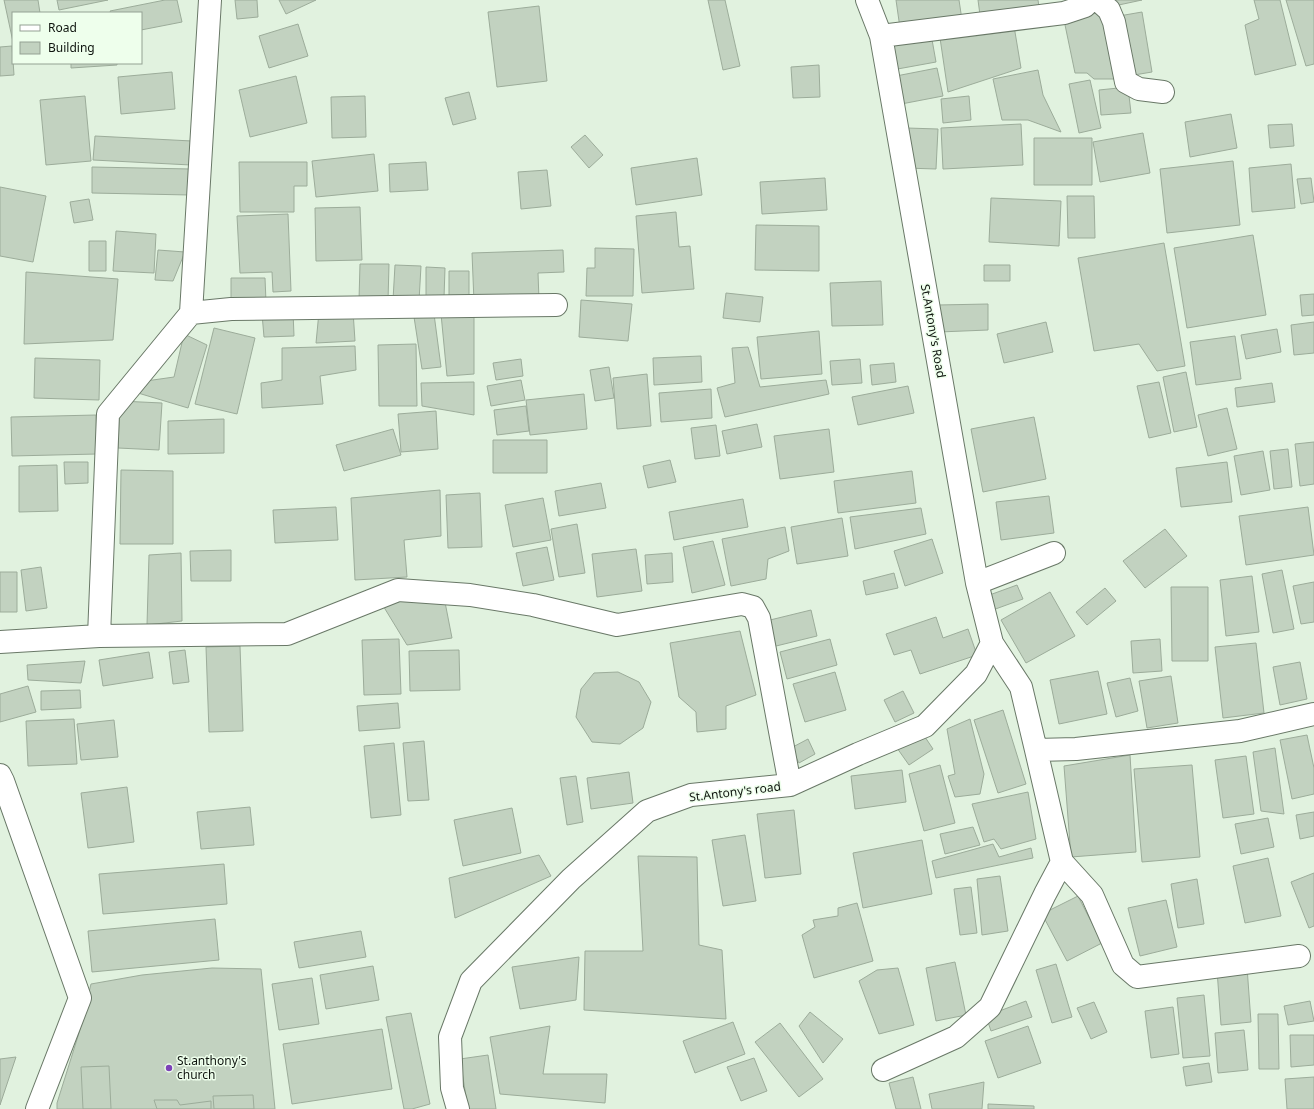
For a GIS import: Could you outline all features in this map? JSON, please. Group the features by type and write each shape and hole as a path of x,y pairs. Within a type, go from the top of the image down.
{"street":[{"path":"99,636 108,414 192,313 210,0"},
{"name":"St.Antony's Road","path":"867,0 881,36 977,583"},
{"path":"881,36 1064,13 1085,6 1090,0"},
{"path":"1098,0 1109,10 1114,22 1126,82 1139,89 1163,92"},
{"path":"192,313 231,309 556,305"},
{"path":"1054,553 977,583 992,643 1021,687 1062,862 1092,895 1123,965 1137,977 1299,956"},
{"path":"0,642 99,636 287,634 398,590 470,595 533,605 617,625 742,604 753,607 759,618 790,785"},
{"name":"St.Antony's road","path":"458,1109 452,1088 450,1037 471,981 571,879 647,811 691,795 790,785 925,726 976,674 992,643"},
{"path":"1036,750 1076,749 1240,731 1314,714"},
{"path":"0,775 80,998 37,1109"},
{"path":"883,1070 956,1037 990,1007 1062,862"}],"building":[{"path":"4,0 38,0 40,12 12,12 12,37"},
{"path":"57,0 108,0 59,10"},
{"path":"165,0 177,0 182,22 142,30 142,12 110,11"},
{"path":"235,0 257,0 258,17 237,19"},
{"path":"279,0 316,0 286,14"},
{"path":"708,0 725,0 740,66 723,70"},
{"path":"896,0 959,0 962,20 900,28"},
{"path":"978,0 1038,0 1039,7 980,15"},
{"path":"1113,0 1142,0 1114,6"},
{"path":"1254,0 1280,0 1296,65 1255,75 1245,25 1259,19"},
{"path":"1286,0 1314,0 1314,64 1306,66"},
{"path":"539,6 547,81 497,87 488,12"},
{"path":"1105,11 1124,79 1094,79 1087,73 1075,73 1064,20"},
{"path":"1142,12 1152,72 1128,76 1119,16"},
{"path":"298,24 308,56 269,68 259,36"},
{"path":"1014,26 1021,68 948,92 940,38"},
{"path":"931,34 936,62 892,70 886,42"},
{"path":"12,46 12,64 13,64 14,75 0,76 0,47"},
{"path":"71,64 117,64 117,65 71,68"},
{"path":"819,65 820,97 793,98 791,67"},
{"path":"937,68 943,96 896,105 891,77"},
{"path":"1038,70 1043,95 1061,132 1028,120 1002,120 993,79"},
{"path":"172,72 175,109 121,114 118,77"},
{"path":"296,76 307,123 250,137 239,90"},
{"path":"1090,80 1101,128 1079,133 1069,84"},
{"path":"1128,87 1131,113 1101,115 1099,90"},
{"path":"469,92 476,119 453,125 445,98"},
{"path":"85,96 91,161 46,165 40,100"},
{"path":"365,96 366,137 332,138 331,97"},
{"path":"969,96 971,120 943,123 941,99"},
{"path":"1231,114 1237,148 1190,157 1185,122"},
{"path":"1021,124 1023,165 943,169 941,128"},
{"path":"1292,124 1294,146 1270,148 1268,125"},
{"path":"907,128 938,129 936,169 905,168"},
{"path":"1143,133 1150,173 1100,182 1093,142"},
{"path":"585,135 603,155 589,168 571,147"},
{"path":"95,136 192,141 191,165 93,160"},
{"path":"1034,138 1092,138 1092,185 1034,185"},
{"path":"374,154 378,191 316,197 312,161"},
{"path":"697,158 702,195 636,205 631,168"},
{"path":"1233,161 1240,225 1167,233 1160,169"},
{"path":"239,162 307,162 307,186 294,186 294,212 240,212"},
{"path":"426,162 428,190 390,192 389,164"},
{"path":"1291,164 1295,208 1252,212 1249,168"},
{"path":"92,167 191,169 190,195 92,193"},
{"path":"547,170 551,206 521,209 518,172"},
{"path":"825,178 827,210 762,214 760,182"},
{"path":"1311,178 1314,202 1301,204 1297,179"},
{"path":"0,187 46,196 33,262 0,256"},
{"path":"1067,196 1094,196 1095,238 1068,238"},
{"path":"991,198 1061,201 1059,246 989,242"},
{"path":"89,199 93,220 74,223 70,202"},
{"path":"360,207 362,260 316,261 315,208"},
{"path":"676,212 679,247 690,246 694,289 642,293 636,216"},
{"path":"288,214 291,291 273,292 272,272 240,273 237,216"},
{"path":"756,225 819,226 819,271 755,270"},
{"path":"116,231 156,234 154,273 113,271"},
{"path":"1253,235 1266,315 1187,328 1174,248"},
{"path":"89,241 106,241 106,271 89,271"},
{"path":"1164,243 1185,366 1157,371 1139,344 1094,351 1078,258"},
{"path":"595,248 634,249 633,296 586,296 587,268 595,268"},
{"path":"158,250 185,252 173,281 155,280"},
{"path":"563,250 564,272 538,273 539,300 474,302 472,253"},
{"path":"360,264 389,264 388,301 359,300"},
{"path":"395,265 421,266 419,301 393,300"},
{"path":"984,265 1010,265 1010,281 984,281"},
{"path":"426,267 445,268 444,298 426,298"},
{"path":"449,271 469,271 469,300 449,300"},
{"path":"26,272 118,279 113,340 24,344"},
{"path":"231,278 265,278 266,302 231,303"},
{"path":"881,281 883,325 832,326 830,283"},
{"path":"726,293 763,297 760,322 723,318"},
{"path":"1314,294 1314,315 1302,316 1300,295"},
{"path":"581,300 632,304 628,341 579,337"},
{"path":"988,304 988,330 939,332 938,305"},
{"path":"353,311 355,341 316,343 319,312"},
{"path":"293,312 294,336 264,337 262,314"},
{"path":"434,314 441,367 422,369 414,317"},
{"path":"441,314 474,314 474,374 447,376"},
{"path":"1046,322 1053,352 1004,363 997,334"},
{"path":"1314,322 1314,353 1294,355 1291,325"},
{"path":"214,328 255,338 237,414 195,404"},
{"path":"1277,329 1281,352 1246,359 1241,335"},
{"path":"819,331 822,374 761,379 757,337"},
{"path":"184,334 207,345 188,408 138,393 146,381 174,377"},
{"path":"1235,336 1241,379 1196,385 1190,342"},
{"path":"416,344 417,406 379,406 378,345"},
{"path":"355,346 356,370 320,376 323,404 262,408 261,383 282,380 282,348"},
{"path":"748,347 760,387 826,380 829,394 725,417 717,388 735,383 732,348"},
{"path":"701,356 702,382 654,385 653,358"},
{"path":"35,358 100,360 99,400 34,398"},
{"path":"521,359 523,376 496,380 493,363"},
{"path":"860,359 862,383 832,385 830,361"},
{"path":"894,363 896,382 872,385 870,365"},
{"path":"609,367 614,398 595,401 590,370"},
{"path":"1186,372 1197,427 1174,432 1163,377"},
{"path":"647,374 651,426 617,429 613,378"},
{"path":"521,380 525,400 491,406 487,386"},
{"path":"474,382 474,415 422,406 421,383"},
{"path":"1159,382 1171,433 1149,438 1137,386"},
{"path":"1272,383 1275,402 1237,407 1235,388"},
{"path":"908,386 914,413 858,425 852,397"},
{"path":"711,389 712,418 661,422 659,393"},
{"path":"584,394 587,429 530,435 526,400"},
{"path":"120,401 162,403 159,450 118,448"},
{"path":"526,406 529,431 497,435 494,410"},
{"path":"1227,408 1237,449 1208,456 1198,415"},
{"path":"436,411 438,449 401,452 398,414"},
{"path":"96,415 97,454 12,456 11,417"},
{"path":"1034,417 1046,479 983,492 971,429"},
{"path":"224,419 224,453 168,454 168,421"},
{"path":"757,424 762,447 727,454 722,431"},
{"path":"716,425 720,456 695,459 691,428"},
{"path":"393,429 401,455 344,471 336,445"},
{"path":"829,429 834,472 780,479 774,436"},
{"path":"493,440 547,440 547,473 493,473"},
{"path":"1314,442 1314,484 1300,486 1295,444"},
{"path":"1288,449 1292,487 1274,489 1270,451"},
{"path":"1263,451 1270,490 1241,495 1234,456"},
{"path":"670,460 676,482 648,488 643,466"},
{"path":"64,462 88,462 88,483 65,484"},
{"path":"1227,462 1232,502 1181,507 1176,468"},
{"path":"57,465 58,511 19,512 19,466"},
{"path":"121,470 173,471 173,544 120,544"},
{"path":"912,471 916,503 838,513 834,481"},
{"path":"601,483 606,508 559,516 555,491"},
{"path":"440,490 441,536 404,540 407,577 355,580 351,498"},
{"path":"480,493 482,547 448,548 446,495"},
{"path":"1049,496 1054,533 1001,540 996,502"},
{"path":"543,498 551,540 513,547 505,505"},
{"path":"743,499 748,527 674,540 669,512"},
{"path":"336,507 338,540 275,543 273,510"},
{"path":"1308,507 1314,555 1246,565 1239,516"},
{"path":"921,508 926,534 855,549 850,517"},
{"path":"842,518 848,556 797,564 791,527"},
{"path":"577,524 585,573 559,577 551,529"},
{"path":"785,527 789,551 768,559 766,579 731,586 722,539"},
{"path":"1165,529 1187,556 1145,588 1123,561"},
{"path":"932,539 943,573 905,586 894,551"},
{"path":"713,541 725,585 692,593 683,547"},
{"path":"547,547 554,580 523,586 516,553"},
{"path":"636,549 642,591 597,597 592,554"},
{"path":"231,550 231,581 191,581 190,551"},
{"path":"181,553 182,621 147,625 149,555"},
{"path":"672,553 673,582 647,584 645,555"},
{"path":"41,567 47,608 26,611 21,570"},
{"path":"1282,570 1294,629 1273,633 1262,574"},
{"path":"0,572 17,572 17,612 0,612"},
{"path":"894,573 898,588 866,595 863,581"},
{"path":"1252,576 1259,632 1226,636 1220,580"},
{"path":"1314,582 1314,622 1301,624 1293,586"},
{"path":"1017,585 1023,599 990,611 984,597"},
{"path":"1171,587 1208,587 1208,661 1172,661"},
{"path":"1105,588 1116,601 1087,625 1076,612"},
{"path":"1050,592 1075,636 1026,663 1001,620"},
{"path":"396,595 444,597 452,638 407,645 382,604"},
{"path":"811,610 817,636 772,647 766,621"},
{"path":"936,617 943,638 968,629 977,655 920,674 911,650 894,655 886,634"},
{"path":"740,631 756,695 726,706 726,729 697,732 696,712 679,697 670,643"},
{"path":"399,639 401,694 364,695 362,640"},
{"path":"830,639 837,665 787,679 780,652"},
{"path":"1160,639 1162,671 1133,673 1131,641"},
{"path":"1256,643 1264,713 1223,718 1215,647"},
{"path":"240,646 243,731 209,732 206,647"},
{"path":"185,650 189,682 173,684 169,652"},
{"path":"459,650 460,690 410,691 409,651"},
{"path":"149,652 153,678 103,686 99,660"},
{"path":"85,661 81,683 28,680 27,665"},
{"path":"1300,662 1307,699 1280,705 1273,667"},
{"path":"1098,671 1107,714 1059,724 1050,680"},
{"path":"618,672 639,682 651,702 643,728 620,744 592,742 576,717 581,689 594,673"},
{"path":"835,672 846,710 805,722 793,684"},
{"path":"1171,676 1178,723 1147,728 1139,681"},
{"path":"1130,678 1138,711 1116,717 1107,683"},
{"path":"28,686 36,712 0,722 0,694"},
{"path":"80,690 81,708 41,710 41,691"},
{"path":"903,691 914,713 895,722 884,700"},
{"path":"398,703 400,728 359,731 357,706"},
{"path":"1003,710 1026,784 998,793 974,720"},
{"path":"74,719 77,764 28,766 26,721"},
{"path":"970,719 984,774 980,794 955,797 948,776 955,774 947,729"},
{"path":"114,720 118,757 81,760 77,724"},
{"path":"921,731 933,749 909,765 897,748"},
{"path":"1307,735 1314,768 1314,794 1292,799 1280,740"},
{"path":"808,739 815,754 799,763 791,748"},
{"path":"424,741 429,800 408,801 403,743"},
{"path":"394,743 401,815 371,818 364,746"},
{"path":"1275,748 1284,814 1261,811 1253,752"},
{"path":"1130,755 1136,852 1071,857 1064,766"},
{"path":"1246,756 1254,814 1223,818 1215,760"},
{"path":"940,765 955,823 924,831 909,774"},
{"path":"1192,765 1200,857 1142,862 1134,769"},
{"path":"902,770 906,802 855,809 851,776"},
{"path":"629,772 633,803 591,809 587,778"},
{"path":"576,776 583,822 567,825 560,778"},
{"path":"127,787 134,842 88,848 81,793"},
{"path":"1028,792 1036,839 1001,849 994,839 984,842 972,804"},
{"path":"250,807 254,845 201,849 197,812"},
{"path":"512,808 521,853 463,866 454,820"},
{"path":"794,810 801,874 765,878 757,814"},
{"path":"1314,812 1314,836 1300,839 1296,815"},
{"path":"1268,818 1274,847 1241,854 1235,824"},
{"path":"973,827 980,845 945,854 940,834"},
{"path":"745,835 756,901 723,906 712,840"},
{"path":"922,840 932,894 863,908 853,853"},
{"path":"993,844 999,857 1031,848 1033,858 936,878 932,861"},
{"path":"539,855 551,876 455,918 449,878"},
{"path":"638,856 697,857 699,945 722,950 726,1019 584,1010 585,951 643,951"},
{"path":"1268,858 1281,916 1245,923 1233,866"},
{"path":"224,864 227,904 103,914 99,874"},
{"path":"1314,873 1314,926 1309,928 1291,882"},
{"path":"1000,876 1008,931 982,935 977,879"},
{"path":"1197,879 1204,924 1178,928 1171,884"},
{"path":"971,887 977,933 960,935 954,889"},
{"path":"1078,896 1102,943 1067,961 1042,914"},
{"path":"1166,900 1177,947 1140,956 1128,908"},
{"path":"857,903 873,961 814,978 802,935 815,927 813,920 838,916 838,908"},
{"path":"215,919 219,960 92,972 88,931"},
{"path":"361,931 366,957 299,968 294,942"},
{"path":"579,957 576,1000 520,1009 512,967"},
{"path":"955,962 966,1015 936,1021 926,968"},
{"path":"1056,964 1072,1017 1052,1023 1036,970"},
{"path":"373,966 379,1000 326,1009 320,975"},
{"path":"1247,967 1251,1022 1221,1025 1217,970"},
{"name":"St.anthony's church","path":"212,968 261,969 275,1109 57,1109 57,1103 79,1033 91,984 142,975"},
{"path":"898,968 914,1025 879,1034 859,981 877,970"},
{"path":"312,978 319,1024 279,1030 272,984"},
{"path":"1204,995 1210,1056 1183,1058 1177,998"},
{"path":"1026,1001 1032,1017 991,1031 986,1016"},
{"path":"1310,1001 1314,1021 1288,1025 1284,1006"},
{"path":"1094,1002 1107,1032 1091,1039 1077,1008"},
{"path":"1173,1007 1179,1054 1151,1058 1145,1011"},
{"path":"810,1012 843,1039 823,1063 799,1026"},
{"path":"411,1013 430,1104 412,1109 404,1109 386,1017"},
{"path":"1258,1014 1278,1014 1279,1069 1259,1069"},
{"path":"733,1022 745,1054 695,1073 683,1041"},
{"path":"780,1023 823,1079 799,1097 755,1042"},
{"path":"550,1026 543,1074 607,1074 605,1103 500,1094 490,1037"},
{"path":"1028,1026 1041,1063 998,1078 985,1041"},
{"path":"382,1029 392,1089 292,1104 283,1044"},
{"path":"1244,1030 1248,1070 1218,1073 1215,1033"},
{"path":"1290,1035 1314,1035 1314,1065 1291,1067"},
{"path":"488,1055 496,1109 468,1109 460,1059"},
{"path":"16,1057 0,1105 0,1059"},
{"path":"754,1058 767,1091 741,1101 727,1067"},
{"path":"1209,1063 1212,1082 1186,1086 1183,1067"},
{"path":"109,1066 111,1109 83,1109 81,1067"},
{"path":"913,1077 921,1109 896,1109 889,1083"},
{"path":"1314,1077 1314,1109 1287,1109 1285,1079"},
{"path":"984,1082 982,1109 932,1109 929,1094"},
{"path":"253,1095 254,1109 214,1109 213,1096"},
{"path":"154,1100 177,1100 180,1105 211,1101 211,1109 157,1109"},
{"path":"988,1104 1034,1106 1034,1109 988,1109"}],"place":[{"name":"St.anthony's church","path":"169,1068"}]}
